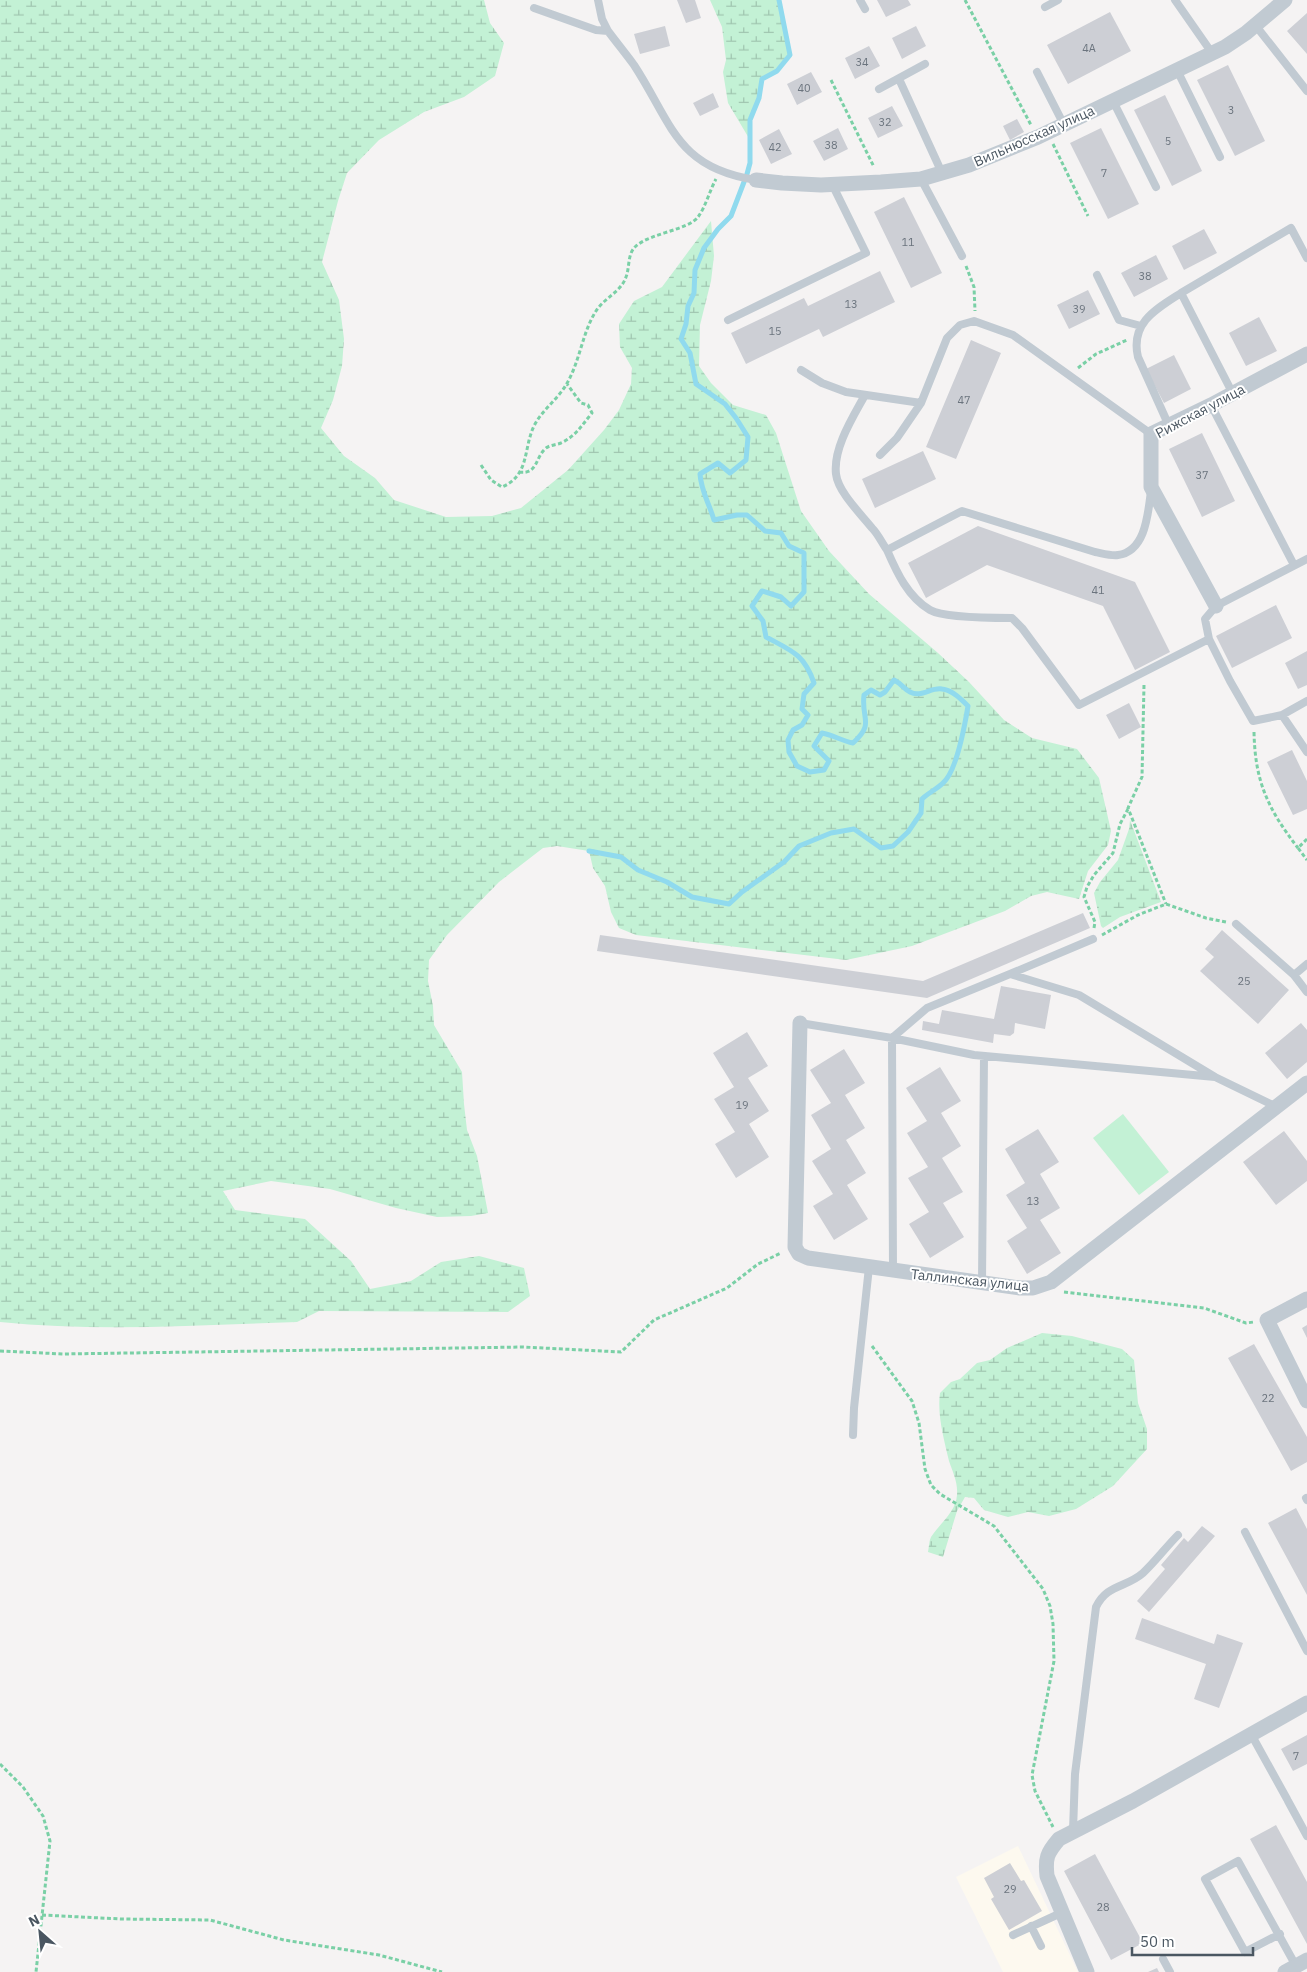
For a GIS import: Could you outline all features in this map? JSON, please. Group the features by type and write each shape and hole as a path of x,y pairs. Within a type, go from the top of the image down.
{"street":[{"name":"Вильнюсская улица","path":"756,180 782,183 832,184 882,182 921,179 970,165 1043,135 1212,53 1246,34 1285,0"},
{"name":"Рижская улица","path":"1216,606 1151,486 1151,434 1233,394 1307,354"},
{"path":"795,1247 800,1022"},
{"name":"Таллинская улица","path":"795,1247 799,1254 808,1258 1020,1288 1033,1288 1051,1282 1307,1083"},
{"path":"1307,1300 1267,1320 1302,1380 1307,1401"},
{"path":"1086,1972 1047,1876 1045,1862 1050,1849 1059,1839 1073,1831 1132,1801 1307,1703"}],"lane":[{"path":"598,0 602,19 608,31 634,66 679,142 700,161 736,177 756,180"},
{"path":"860,0 865,9"},
{"path":"1045,7 1058,0"},
{"path":"1175,0 1212,53"},
{"path":"534,8 596,30 608,31"},
{"path":"1256,26 1307,91"},
{"path":"879,90 925,64"},
{"path":"1177,70 1220,157"},
{"path":"1037,72 1064,125"},
{"path":"899,79 942,173"},
{"path":"1113,101 1156,187"},
{"path":"921,179 962,256"},
{"path":"728,320 866,253 832,184"},
{"path":"1169,426 1135,347 1141,326 1155,310 1181,293 1291,228 1307,258"},
{"path":"1097,275 1119,320 1141,326"},
{"path":"1181,293 1233,394"},
{"path":"880,456 897,438 921,403 947,338 960,325 974,321 1012,335 1151,434"},
{"path":"801,370 822,383 846,392 921,403"},
{"path":"865,395 847,428 838,458 836,475 846,496 887,550 898,576 917,600 932,611 952,615 1012,618 1022,628 1079,705 1209,639"},
{"path":"1211,405 1294,565"},
{"path":"887,550 962,511 1094,552 1117,556 1132,549 1142,535 1149,511 1151,486"},
{"path":"1307,559 1216,606 1205,619 1209,639 1253,722 1282,715 1307,701"},
{"path":"1282,715 1307,752"},
{"path":"1236,924 1294,975 1307,992"},
{"path":"894,1271 892,1038 927,1008 1093,940"},
{"path":"1294,975 1307,964"},
{"path":"1010,974 1079,995 1215,1077 1277,1107"},
{"path":"800,1022 984,1056 1215,1077"},
{"path":"982,1282 984,1056"},
{"path":"853,1435 869,1267"},
{"path":"1245,1532 1307,1652"},
{"path":"1073,1831 1075,1774 1096,1607 1100,1597 1108,1591 1133,1580 1143,1573 1178,1535"},
{"path":"1251,1734 1307,1836"},
{"path":"1280,1934 1245,1952 1205,1879 1238,1861 1280,1934 1296,1966"},
{"path":"1013,1935 1061,1913"},
{"path":"1031,1926 1041,1946"},
{"path":"1163,1959 1170,1972"}],"path":[{"path":"965,0 1088,216"},
{"path":"831,80 882,182"},
{"path":"481,465 491,480 502,487 511,483 526,458 531,432 535,423 567,384 597,309 617,290 626,278 630,254 636,246 652,237 697,218 720,170"},
{"path":"962,256 976,297"},
{"path":"1069,376 1096,354 1137,336"},
{"path":"519,472 526,473 532,470 546,448 578,432 592,413 588,405 580,403 567,384"},
{"path":"1093,940 1095,922 1084,898 1094,875 1113,853 1120,824 1142,777 1144,672"},
{"path":"1253,722 1254,754 1263,792 1278,822 1307,860"},
{"path":"1128,808 1166,904"},
{"path":"1298,848 1307,839"},
{"path":"1093,940 1138,915 1166,904 1206,918 1236,924"},
{"path":"0,1351 63,1354 554,1348 621,1352 654,1320 727,1288 758,1264 795,1247"},
{"path":"1061,1291 1204,1308 1246,1323 1267,1320"},
{"path":"862,1332 912,1401 919,1423 925,1469 931,1486 940,1494 994,1526 1043,1589 1050,1606 1053,1624 1054,1661 1032,1775 1035,1791 1059,1839"},
{"path":"0,1764 23,1788 43,1816 50,1841 36,1972"},
{"path":"42,1915 120,1919 210,1920 284,1940 379,1955 442,1972"}],"shaded area":[{"path":"1018,1846 1078,1972 1003,1972 956,1877"}],"green space":[{"path":"0,0 484,0 490,23 504,43 495,76 464,97 424,112 379,140 347,173 322,262 339,300 344,339 342,366 333,400 321,428 344,456 375,478 394,500 446,517 492,516 521,508 568,470 604,430 619,410 631,384 632,368 620,347 619,324 634,301 662,287 711,221 714,256 711,281 700,325 699,366 711,383 733,405 766,415 776,433 801,511 829,551 869,594 938,653 969,682 1004,720 1032,738 1077,749 1099,778 1111,831 1108,845 1088,871 1079,899 1047,892 1031,896 1005,911 912,946 846,960 636,935 619,928 611,912 605,886 593,868 589,851 557,846 543,848 499,882 447,935 429,960 428,981 433,1006 434,1025 462,1072 467,1130 477,1156 488,1213 471,1216 437,1217 396,1208 330,1189 271,1181 223,1191 235,1210 305,1219 351,1261 370,1289 411,1281 441,1262 479,1256 524,1268 530,1296 508,1312 319,1311 297,1322 148,1327 74,1327 0,1322"},
{"path":"710,0 779,0 790,55 777,71 762,79 759,98 750,120 750,140 728,103 723,72 726,60 722,27"},
{"path":"1130,820 1161,902 1120,917 1103,928 1094,893 1100,882 1118,860 1129,829"},
{"path":"1123,1114 1169,1172 1139,1195 1093,1138"},
{"path":"1042,1333 1072,1336 1122,1349 1134,1360 1138,1403 1147,1429 1147,1449 1113,1486 1076,1509 1049,1516 1028,1512 1008,1517 984,1510 974,1498 965,1497 957,1511 943,1557 928,1552 931,1537 951,1512 957,1495 956,1482 949,1461 939,1410 940,1393 951,1382 960,1379 977,1363 990,1360 1007,1348"}],"building":[{"path":"677,0 695,0 701,18 686,23"},
{"path":"877,0 908,0 911,5 886,17"},
{"path":"1110,12 1131,51 1068,84 1047,45"},
{"path":"1307,13 1307,54 1287,31"},
{"path":"665,26 670,46 640,54 634,34"},
{"path":"916,26 926,46 902,59 892,38"},
{"path":"869,46 880,66 855,79 845,58"},
{"path":"1228,65 1265,141 1235,156 1197,80"},
{"path":"811,72 822,92 797,105 787,84"},
{"path":"713,93 719,107 700,116 693,103"},
{"path":"1165,95 1202,171 1172,186 1134,110"},
{"path":"892,106 903,126 878,138 868,118"},
{"path":"1017,119 1024,132 1010,140 1003,126"},
{"path":"838,128 848,149 824,161 813,141"},
{"path":"1101,128 1139,204 1108,219 1070,143"},
{"path":"779,129 792,154 771,164 759,140"},
{"path":"904,197 942,273 911,288 874,212"},
{"path":"1204,229 1217,253 1184,270 1172,246"},
{"path":"1156,255 1168,279 1134,297 1121,273"},
{"path":"880,271 895,302 823,337 819,329 746,364 731,333 804,298 808,306"},
{"path":"1088,290 1100,314 1069,329 1057,305"},
{"path":"1259,317 1277,351 1246,366 1229,333"},
{"path":"971,340 1001,353 956,459 926,447"},
{"path":"1174,355 1191,389 1164,403 1146,369"},
{"path":"1202,433 1235,501 1202,517 1169,449"},
{"path":"923,451 936,479 875,508 862,479"},
{"path":"978,526 1135,582 1170,652 1135,670 1103,606 987,565 926,598 908,563"},
{"path":"1276,605 1292,638 1232,668 1216,636"},
{"path":"1307,651 1307,685 1298,689 1285,663"},
{"path":"1129,703 1141,727 1119,739 1106,715"},
{"path":"1292,750 1307,781 1307,809 1293,815 1267,762"},
{"path":"1083,913 1090,928 927,998 597,951 600,935 923,981"},
{"path":"1222,930 1289,990 1258,1024 1200,971 1214,957 1205,949"},
{"path":"1001,986 1051,995 1045,1029 1015,1023 1014,1033 1010,1036 994,1034 993,1043 922,1030 923,1021 939,1024 942,1010 994,1019"},
{"path":"1301,1023 1307,1030 1307,1062 1287,1079 1265,1053"},
{"path":"747,1032 768,1066 748,1078 769,1111 749,1124 769,1157 736,1178 715,1144 735,1132 714,1099 734,1087 713,1053"},
{"path":"844,1049 865,1083 845,1095 865,1128 846,1140 866,1173 847,1185 868,1219 834,1240 813,1206 833,1194 812,1161 831,1149 811,1115 831,1103 810,1070"},
{"path":"940,1067 961,1101 941,1113 961,1146 942,1158 963,1192 943,1203 964,1237 930,1258 909,1224 929,1212 908,1178 928,1167 907,1133 927,1121 906,1088"},
{"path":"1038,1129 1059,1162 1040,1174 1060,1208 1040,1220 1061,1253 1027,1274 1007,1241 1027,1228 1006,1195 1025,1183 1005,1149"},
{"path":"1284,1131 1307,1161 1307,1181 1276,1205 1243,1162"},
{"path":"1307,1325 1307,1338 1302,1328"},
{"path":"1254,1344 1307,1437 1307,1462 1291,1471 1228,1358"},
{"path":"1296,1508 1307,1529 1307,1595 1268,1523"},
{"path":"1202,1526 1215,1536 1149,1612 1137,1601 1165,1569 1161,1565 1184,1538 1188,1542"},
{"path":"1142,1618 1214,1644 1217,1634 1243,1643 1219,1708 1194,1699 1206,1664 1135,1639"},
{"path":"1307,1735 1307,1764 1293,1771 1281,1749"},
{"path":"1276,1825 1307,1882 1307,1944 1250,1839"},
{"path":"1095,1854 1143,1943 1111,1960 1064,1871"},
{"path":"1010,1863 1021,1881 1024,1880 1042,1911 1009,1930 991,1899 994,1897 984,1878"},
{"path":"1157,1968 1159,1972 1148,1972"}],"waterway":[{"path":"747,174 750,163 750,120 759,98 762,79 777,71 790,55 779,0"},
{"path":"589,851 621,857 638,870 667,882 692,897 729,904 742,892 784,862 799,846 831,833 854,829 881,848 893,846 908,832 921,813 922,799 941,785 948,777 956,758 962,735 968,706 959,698 949,691 942,689 914,694 894,680 885,692 880,695 871,690 864,695 866,721 864,731 853,743 822,733 814,746 829,761 824,770 810,772 797,766 789,752 788,740 793,730 802,725 808,715 802,709 804,694 814,683 806,666 796,654 766,637 763,621 752,606 762,591 781,597 791,606 804,592 804,553 789,546 781,533 765,531 747,515 714,520 700,474 718,463 730,473 746,460 748,437 725,404 696,384 690,353 681,339 686,324 688,306 694,293 695,270 704,248 718,229 731,216 744,182"}]}
